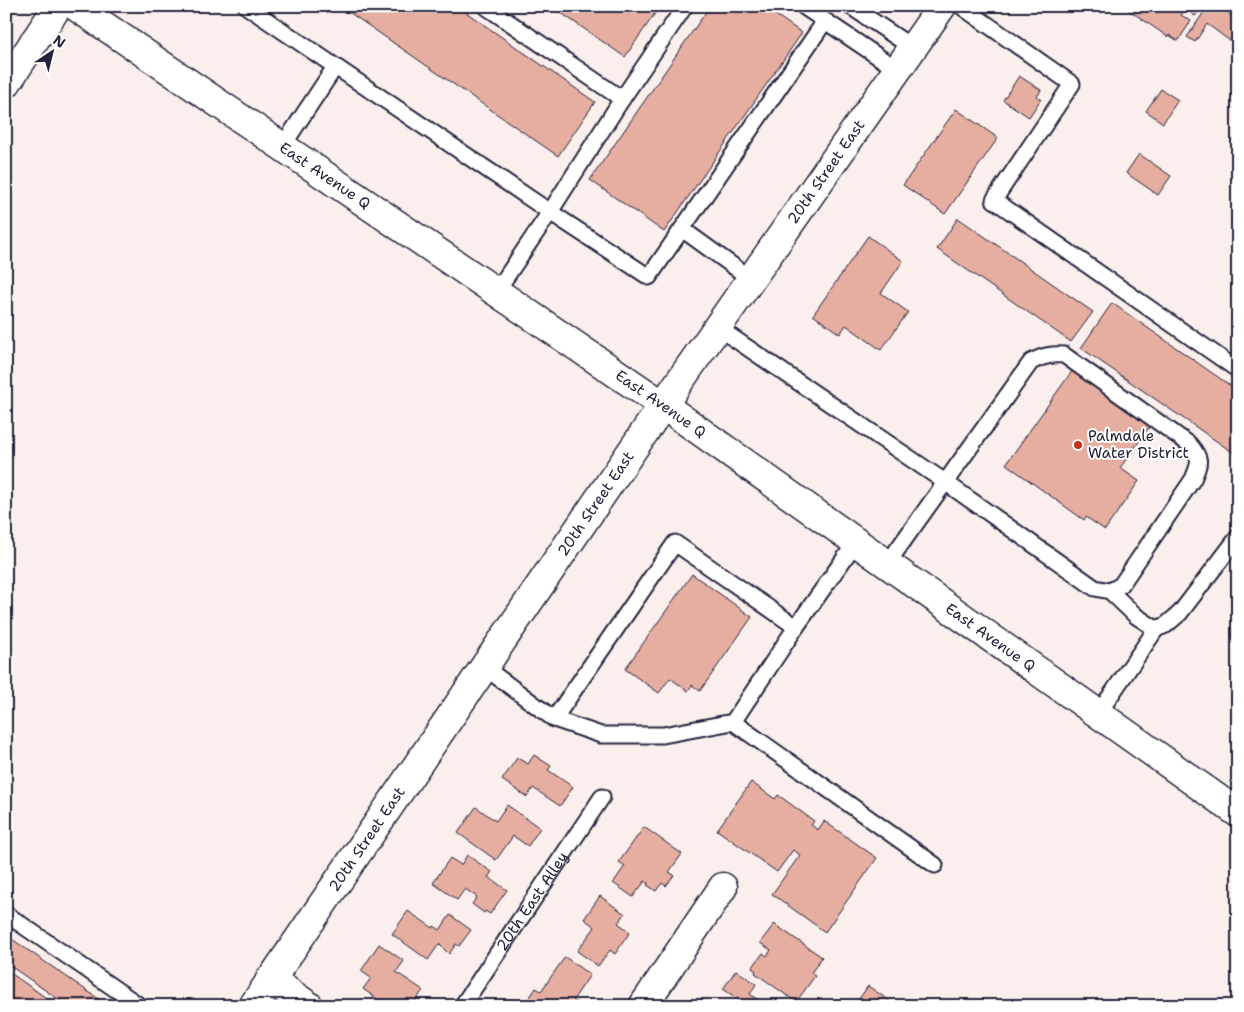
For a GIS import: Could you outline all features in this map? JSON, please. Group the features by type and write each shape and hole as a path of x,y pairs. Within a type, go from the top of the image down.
{"street":[{"path":"6,84 58,6"},
{"name":"East Avenue Q","path":"75,6 663,405 1238,813"},
{"name":"20th Street East","path":"253,1006 663,405 942,6"},
{"path":"643,1006 723,887"},
{"path":"270,979 309,1006"}],"lane":[{"path":"246,6 334,67 649,277 825,21"},
{"path":"486,6 622,99"},
{"path":"496,292 685,6"},
{"path":"804,6 825,21 905,59"},
{"path":"850,6 905,59"},
{"path":"961,6 1072,84 994,200 1238,370"},
{"path":"282,147 334,67"},
{"path":"682,229 751,279"},
{"path":"717,327 945,482 1095,588 1110,591 1136,616 1156,629"},
{"path":"887,564 1031,362 1051,354 1064,356 1189,444 1196,452 1200,462 1193,479 1121,584 1110,591"},
{"path":"1098,714 1156,629 1166,625 1180,613 1238,537"},
{"path":"484,667 554,719 601,735 663,735 733,722 796,627 856,542"},
{"path":"554,719 675,543 796,627"},
{"path":"733,722 935,866"},
{"name":"20th East Alley","path":"462,1006 602,797"},
{"path":"6,914 140,1006"}],"building":[{"path":"340,6 457,6 595,102 558,156"},
{"path":"551,6 660,6 625,57"},
{"path":"710,6 763,6 802,33 664,232 590,180"},
{"path":"1123,6 1202,6 1195,16 1185,9 1181,15 1191,21 1178,41 1169,35 1168,37"},
{"path":"1208,6 1218,6 1238,20 1238,30 1230,41 1207,24 1195,42 1187,37"},
{"path":"1019,76 1041,90 1037,97 1041,99 1029,117 1003,100"},
{"path":"1161,89 1178,100 1163,123 1146,111"},
{"path":"956,109 998,138 945,214 903,185"},
{"path":"1139,154 1171,176 1158,195 1126,173"},
{"path":"958,218 1093,312 1071,342 937,249"},
{"path":"868,236 903,261 881,293 908,312 881,350 846,325 840,334 813,315"},
{"path":"1112,303 1238,391 1238,456 1081,348"},
{"name":"Palmdale Water District","path":"1072,371 1150,426 1120,468 1139,481 1105,530 1086,517 1084,520 1006,464"},
{"path":"692,574 752,617 700,691 692,685 688,691 670,678 659,693 625,669"},
{"path":"534,755 551,766 548,770 573,787 560,806 533,788 527,797 502,780 517,758 528,764"},
{"path":"751,782 775,799 778,795 814,821 811,825 818,830 824,821 877,858 825,932 772,894 800,855 793,850 777,872 717,830"},
{"path":"507,805 540,828 528,846 513,836 496,860 458,833 476,807 496,821"},
{"path":"644,827 682,854 669,872 674,875 666,886 662,883 656,891 647,885 648,883 645,881 633,897 613,883 625,866 619,862"},
{"path":"467,855 492,872 488,877 507,890 490,914 485,911 484,913 472,904 477,897 465,889 457,900 433,883 450,858 461,865"},
{"path":"600,896 625,914 618,923 630,932 615,954 610,950 598,966 577,951 595,927 584,919"},
{"path":"408,911 433,928 434,926 440,930 450,915 471,930 459,946 456,944 449,954 439,944 428,960 392,934"},
{"path":"774,924 822,957 811,973 815,976 796,1002 755,973 756,971 752,968 763,953 767,956 771,950 760,943"},
{"path":"6,935 109,1006 68,1006 6,963"},
{"path":"379,944 404,961 396,972 423,990 412,1006 401,1006 392,1000 387,1006 363,989 371,978 361,971"},
{"path":"565,957 590,975 573,1000 578,1003 576,1006 524,1006 536,988 541,991"},
{"path":"6,970 58,1006 6,1006"},
{"path":"736,970 756,984 750,994 766,1006 737,1006 741,1001 723,989"},
{"path":"868,986 897,1006 854,1006"}],"place":[{"name":"Palmdale Water District","path":"1078,445"}]}
